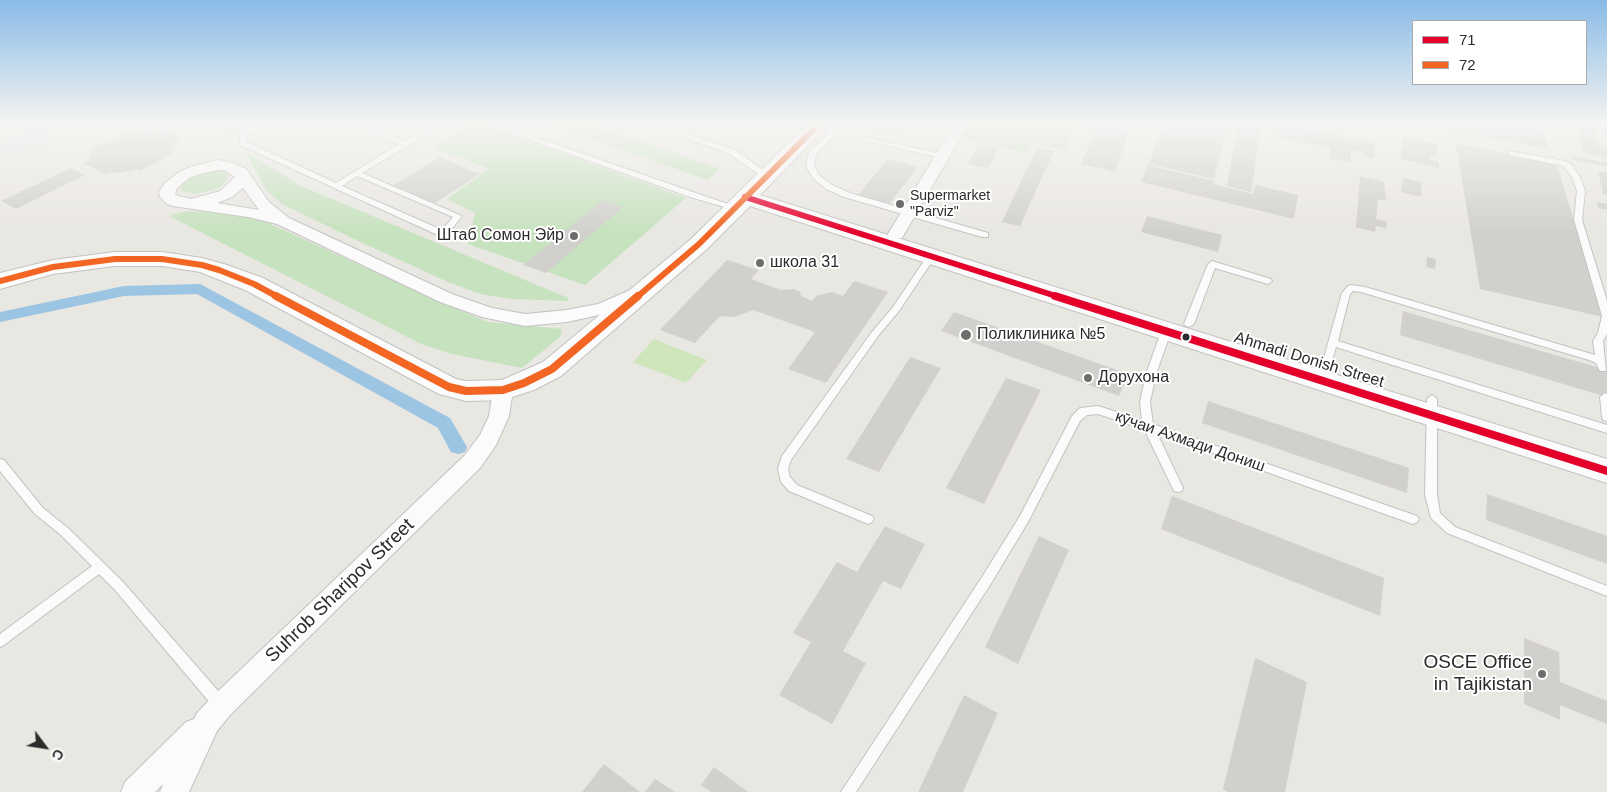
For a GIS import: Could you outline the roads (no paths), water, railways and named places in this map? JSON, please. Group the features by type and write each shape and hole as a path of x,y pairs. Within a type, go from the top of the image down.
{"street":[{"path":"0,281 53,267 115,259 162,260 202,265 254,284 449,387 466,391 503,390 524,383 552,369 699,244 783,160"},
{"path":"902,224 940,160"},
{"path":"283,220 249,212 181,203 168,197 167,192 170,186 184,175 206,167 223,165 236,168 241,172 263,205 283,220 446,298 488,314 526,320 546,319 602,309 628,298 651,284"},
{"path":"191,204 226,194 235,188 243,177"},
{"name":"Ahmadi Donish Street","path":"750,193 806,210 931,257 1178,328 1431,408 1607,471"},
{"name":"Ahmadi Donish Street","path":"806,210 902,224 1178,328 1330,354 1431,408 1607,454"},
{"name":"Suhrob Sharipov Street","path":"174,792 214,714 472,462 489,439 499,416 503,390"},
{"path":"134,792 214,714"}],"lane":[{"path":"280,160 444,234 458,216 356,174"},
{"path":"336,186 379,160"},
{"path":"599,160 692,195 750,193 735,160"},
{"path":"811,160 810,166 816,176 829,187 902,224 985,236"},
{"path":"1552,160 1562,162 1568,166 1576,177 1580,191 1581,203 1578,220 1607,316 1603,332 1598,341 1601,365 1357,288 1352,288 1346,293 1330,354 1607,429"},
{"path":"868,519 792,488 785,479 783,468 786,458 931,257"},
{"path":"1178,488 1148,426 1145,402 1151,374 1212,264 1268,281"},
{"path":"1605,397 1607,417"},
{"path":"1431,408 1431,495 1436,515 1445,526 1451,530 1607,590"},
{"name":"кӯчаи Ахмади Дониш","path":"848,792 981,589 1024,519 1076,419 1084,411 1098,410 1148,426 1413,520"},
{"path":"0,463 39,511 65,532 100,567 214,714"},
{"path":"0,641 100,567"}],"waterway":[{"path":"0,317 124,291 200,289 444,423 458,447"}],"place":[{"name":"Supermarket \"Parviz\"","path":"900,204"},
{"name":"Штаб Сомон Эйр","path":"574,236"},
{"name":"школа 31","path":"760,263"},
{"name":"Поликлиника №5","path":"966,335"},
{"name":"Дорухона","path":"1088,378"},
{"name":"OSCE Office in Tajikistan","path":"1542,674"}]}
